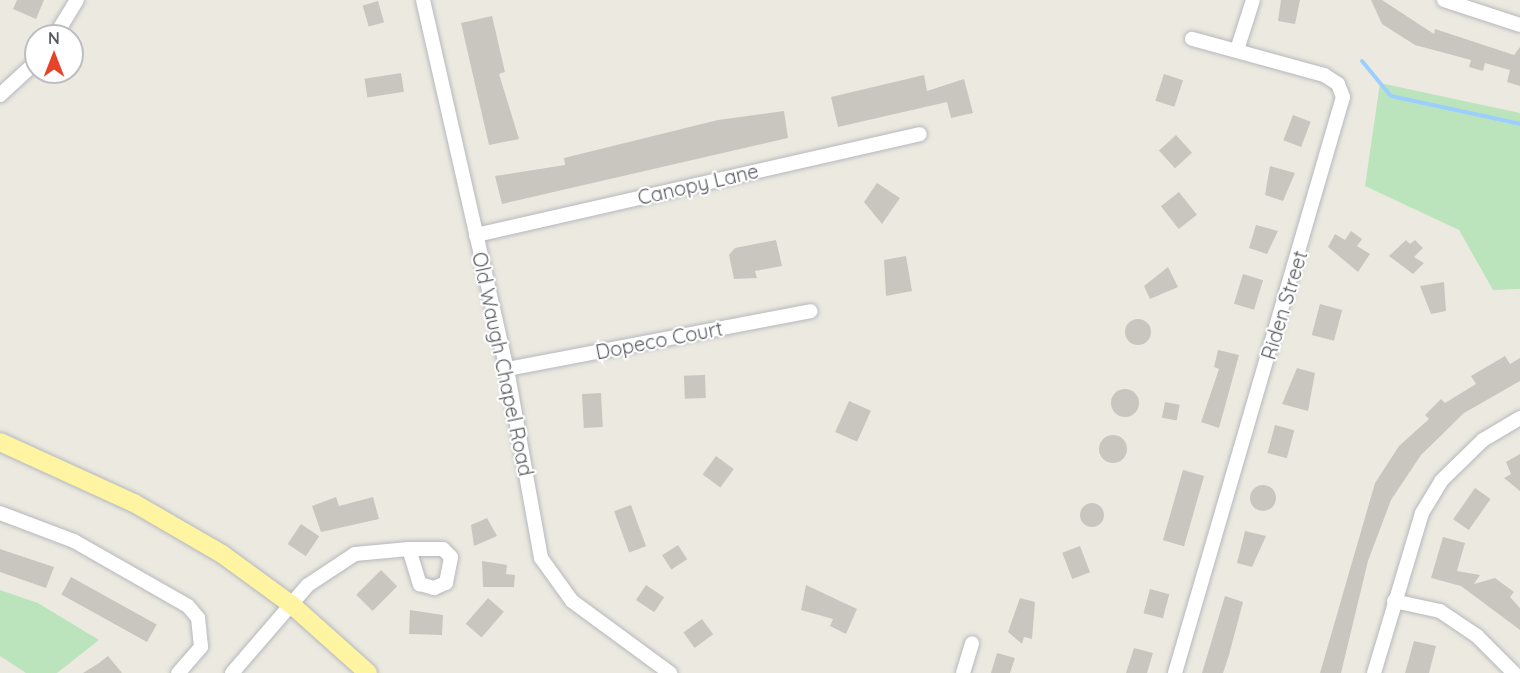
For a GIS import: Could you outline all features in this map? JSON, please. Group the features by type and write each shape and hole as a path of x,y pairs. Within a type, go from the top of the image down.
{"main road":[{"path":"0,442 134,503 222,554 292,605 368,673"}],"street":[{"path":"62,24 77,0"},
{"name":"Old Waugh Chapel Road","path":"423,0 507,369 536,541 548,573 572,601 670,673"},
{"path":"1237,50 1253,0"},
{"path":"1444,0 1520,25"},
{"name":"Riden Street","path":"1175,673 1341,114 1338,84 1324,75 1192,39"},
{"path":"0,95 24,73"},
{"name":"Canopy Lane","path":"476,235 920,134"},
{"name":"Dopeco Court","path":"507,369 811,311"},
{"path":"1374,673 1407,549 1441,481 1483,440 1520,418"},
{"path":"0,513 74,541 188,606 198,618 201,647 178,673"},
{"path":"232,673 313,581 355,554 409,549"},
{"path":"1394,601 1440,611 1477,636 1514,673"},
{"path":"963,673 972,643"}],"green space":[{"path":"1380,83 1520,113 1520,289 1493,290 1459,230 1365,186"},
{"path":"0,590 38,603 99,640 57,673 26,673 0,656"}],"building":[{"path":"17,0 44,0 36,19 13,9"},
{"path":"1281,0 1300,0 1295,24 1278,21"},
{"path":"1371,0 1382,0 1434,34 1435,29 1514,55 1520,47 1520,86 1507,82 1510,70 1485,63 1483,71 1469,67 1471,60 1415,45 1382,24"},
{"path":"378,1 384,22 369,27 363,5"},
{"path":"492,16 505,72 499,74 519,139 489,145 461,23"},
{"path":"401,73 404,92 367,98 364,79"},
{"path":"1164,74 1183,80 1174,107 1155,101"},
{"path":"924,75 927,91 964,79 973,113 951,118 947,102 838,127 831,97"},
{"path":"784,111 788,138 502,204 495,176 565,165 564,158 718,120"},
{"path":"1293,115 1311,122 1301,147 1283,140"},
{"path":"1176,135 1192,153 1175,168 1159,150"},
{"path":"1270,166 1295,173 1283,201 1265,195"},
{"path":"877,183 900,198 882,224 864,202"},
{"path":"1179,192 1197,215 1179,229 1161,206"},
{"path":"1256,225 1278,231 1267,254 1249,248"},
{"path":"1351,231 1362,239 1357,246 1370,254 1358,272 1328,247 1335,234 1345,240"},
{"path":"776,240 782,266 755,271 757,278 734,279 729,255 735,248"},
{"path":"1406,240 1410,244 1415,240 1423,248 1414,257 1424,263 1413,274 1389,256"},
{"path":"906,256 912,291 886,296 884,260"},
{"path":"1168,267 1178,287 1150,299 1144,286"},
{"path":"1243,274 1263,280 1254,310 1234,304"},
{"path":"1444,282 1446,311 1431,314 1420,286"},
{"path":"1320,304 1342,310 1334,341 1312,335"},
{"path":"1138,319 1147,323 1151,332 1147,341 1138,345 1129,341 1125,332 1129,323"},
{"path":"1218,350 1239,355 1219,428 1201,422 1219,369 1214,367"},
{"path":"1505,356 1510,364 1520,358 1520,381 1464,413 1421,455 1391,500 1368,561 1341,673 1320,673 1375,483 1399,446 1429,419 1425,415 1441,399 1445,403 1476,384 1471,376"},
{"path":"1297,368 1315,373 1308,411 1282,404"},
{"path":"705,375 706,398 685,399 684,376"},
{"path":"1125,389 1135,393 1139,403 1135,413 1125,417 1115,413 1111,403 1115,393"},
{"path":"601,393 603,427 584,428 582,394"},
{"path":"849,401 871,411 857,442 835,432"},
{"path":"1165,402 1180,405 1177,421 1162,418"},
{"path":"1275,425 1294,430 1287,458 1267,453"},
{"path":"1113,435 1123,439 1127,449 1123,459 1113,463 1103,459 1099,449 1103,439"},
{"path":"1520,454 1520,491 1504,478 1511,474 1506,462"},
{"path":"716,456 734,469 720,488 702,475"},
{"path":"1183,470 1204,476 1184,546 1163,540"},
{"path":"1263,485 1272,489 1276,498 1272,507 1263,511 1254,507 1250,498 1254,489"},
{"path":"1475,488 1491,499 1469,530 1453,519"},
{"path":"336,497 339,506 373,497 379,519 321,532 312,506"},
{"path":"1087,503 1097,503 1104,510 1104,520 1097,527 1087,527 1080,520 1080,510"},
{"path":"631,505 646,546 629,553 614,511"},
{"path":"487,518 497,536 474,546 471,525"},
{"path":"301,524 319,536 306,556 288,544"},
{"path":"1245,531 1266,536 1252,567 1237,563"},
{"path":"1443,537 1465,543 1457,571 1480,575 1474,584 1495,578 1514,592 1510,597 1520,608 1520,630 1461,586 1431,578"},
{"path":"678,545 687,559 671,570 662,555"},
{"path":"1080,546 1090,572 1072,579 1062,553"},
{"path":"0,549 54,567 46,588 0,572"},
{"path":"482,561 507,565 506,574 515,575 514,587 483,587"},
{"path":"381,570 397,586 373,611 356,595"},
{"path":"71,577 157,625 147,642 61,594"},
{"path":"646,585 664,597 654,612 636,600"},
{"path":"806,585 857,609 846,634 830,626 833,619 801,610"},
{"path":"1150,589 1169,594 1163,618 1144,613"},
{"path":"1225,596 1243,602 1229,655 1223,673 1202,673"},
{"path":"488,598 504,612 482,637 466,624"},
{"path":"1020,598 1035,602 1032,639 1024,637 1022,644 1008,632"},
{"path":"410,610 443,615 442,635 409,634"},
{"path":"702,619 713,634 695,648 683,633"},
{"path":"1414,641 1436,646 1429,673 1405,673"},
{"path":"1134,648 1153,653 1147,673 1126,673"},
{"path":"997,653 1015,658 1010,673 991,673"},
{"path":"108,656 122,673 83,673 99,663"}],"waterway":[{"path":"1362,61 1391,96 1520,124"}]}
